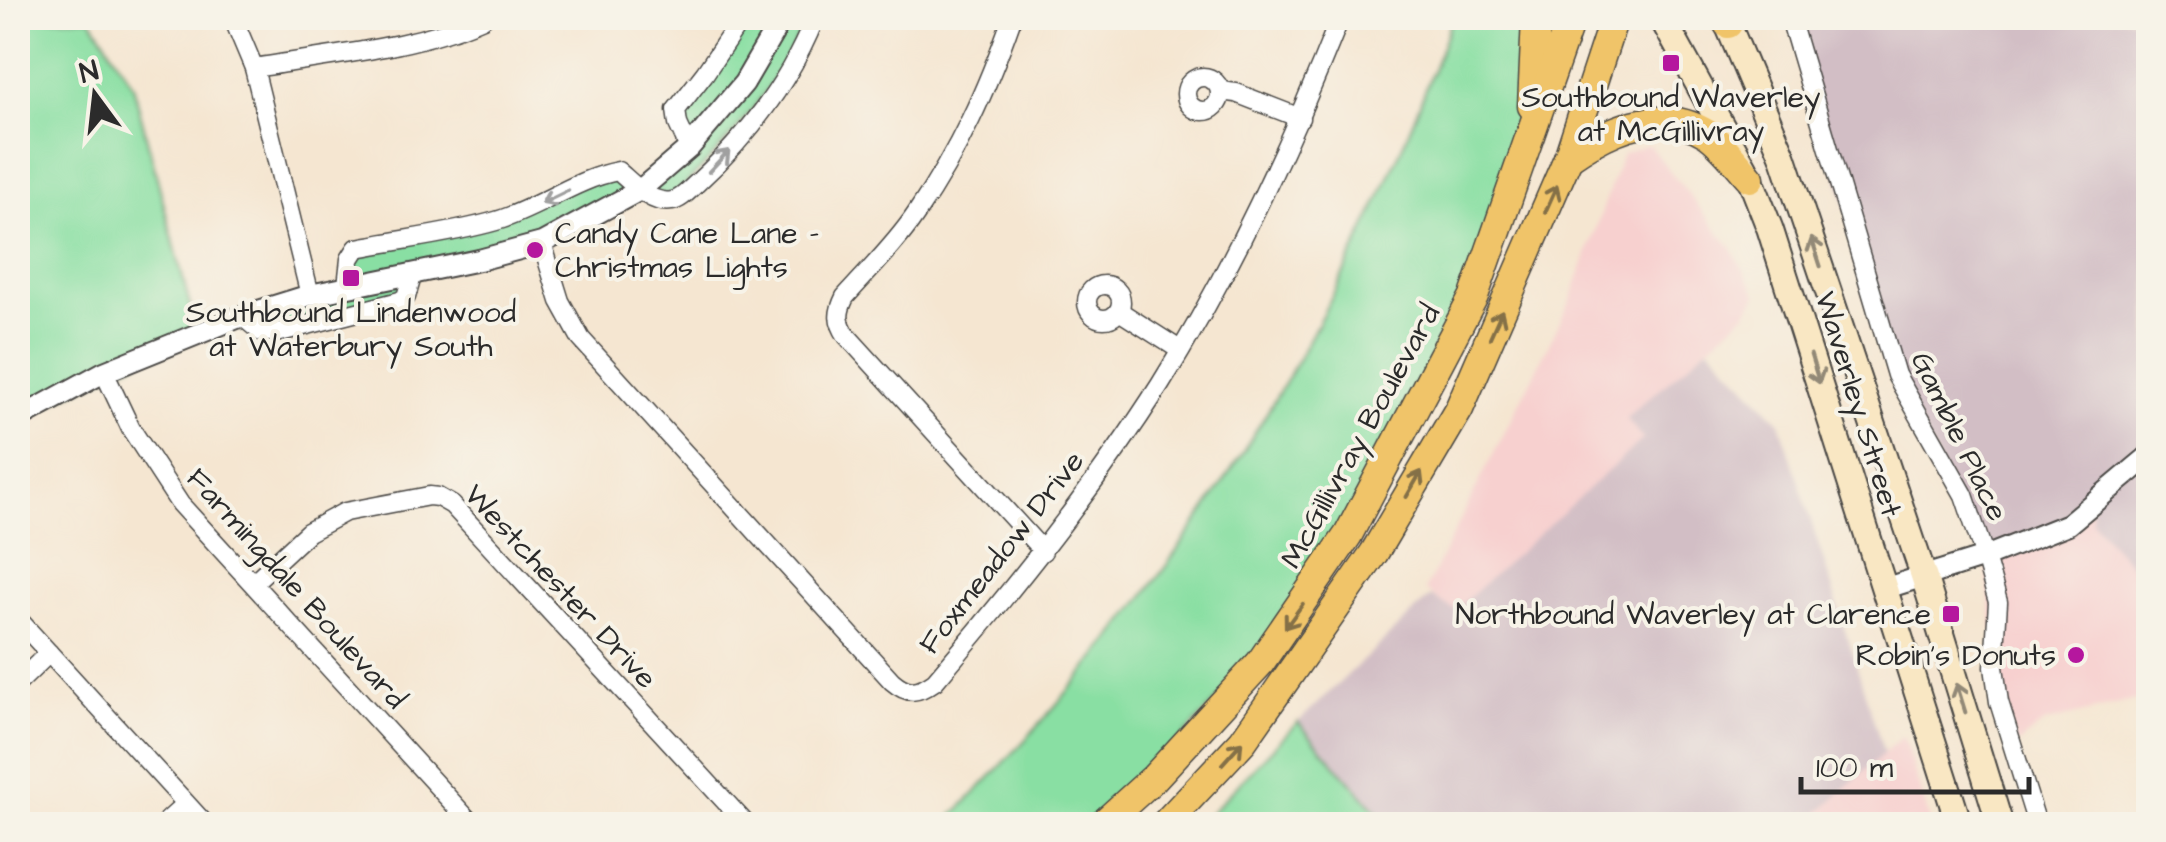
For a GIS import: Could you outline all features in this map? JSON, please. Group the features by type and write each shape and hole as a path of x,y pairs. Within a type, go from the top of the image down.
{"main road":[{"path":"1530,142 1536,18"},
{"name":"McGillivray Boulevard","path":"1103,824 1154,778 1260,663 1348,535 1474,296 1571,18"},
{"path":"1166,824 1242,741 1374,553 1459,408 1568,158 1614,18"},
{"name":"Waverley Street","path":"1662,18 1750,178 1770,229 1959,824"},
{"name":"Waverley Street","path":"1726,20 1784,156 1924,577 2000,824"},
{"path":"1568,158 1595,139 1634,123 1670,120 1706,134 1750,178"}],"street":[{"path":"233,18 254,68 310,295"},
{"path":"254,68 415,40 483,18"},
{"path":"688,148 676,110 706,74 742,18"},
{"path":"18,419 104,372 242,316 310,295 480,260 542,242 640,190 688,148 744,83 782,18"},
{"path":"347,286 350,259 357,248 494,222 539,205 600,174 618,171 654,199 672,202 681,197 713,168 764,110 815,18"},
{"path":"1012,18 985,93 950,160 914,218 845,298 838,312 839,325 846,336 1043,551"},
{"name":"Foxmeadow Drive","path":"542,242 560,300 580,339 902,690 924,690 935,682 1043,551 1158,387 1271,181 1340,18"},
{"name":"Gamble Place","path":"1790,18 1896,375 1964,495 1986,558 1998,602 1994,667 1998,702 2037,824"},
{"path":"1220,92 1236,93 1300,118"},
{"path":"242,316 261,332 280,332 400,302 406,297 413,273"},
{"path":"1119,311 1180,350"},
{"name":"Farmingdale Boulevard","path":"104,372 153,467 180,504 472,824"},
{"path":"1883,589 1986,558 2068,524 2148,457"},
{"name":"Westchester Drive","path":"253,583 325,520 370,506 438,497 452,505 746,824"},
{"path":"18,619 205,824"},
{"path":"18,683 49,653"},
{"path":"164,824 186,804"}],"shaded area":[{"path":"1790,18 2148,18 2148,585 2092,521 2091,507 1985,557 1896,375"},
{"path":"1649,145 1731,247 1757,295 1746,313 1627,418 1644,439 1454,611 1425,590 1571,300 1622,154"},
{"path":"1709,346 1780,422 1884,753 1806,824 1388,824 1298,722 1431,596 1455,610 1643,439 1626,418"},
{"path":"2091,506 2148,577 2148,697 2044,723 2017,745 1999,688 1985,557"},
{"path":"1903,736 1931,824 1806,824 1891,746"}],"green space":[{"path":"18,18 91,18 133,85 197,333 18,419"},
{"path":"742,18 807,18 780,69 749,114 673,196 639,190 542,243 413,273 406,297 280,332 242,316 347,286 350,259 450,229 600,175 640,189 688,148 678,124"},
{"path":"1452,18 1536,18 1529,142 1474,296 1299,611 1103,824 944,824 1027,738 1105,647 1177,551 1244,450 1305,346 1360,239 1409,130"},
{"path":"1298,722 1388,824 1200,824"}],"place":[{"name":"Southbound Waverley at McGillivray","path":"1671,63"},
{"name":"Candy Cane Lane - Christmas Lights","path":"535,250"},
{"name":"Southbound Lindenwood at Waterbury South","path":"351,278"},
{"name":"Northbound Waverley at Clarence","path":"1951,614"},
{"name":"Robin's Donuts","path":"2076,655"}]}
